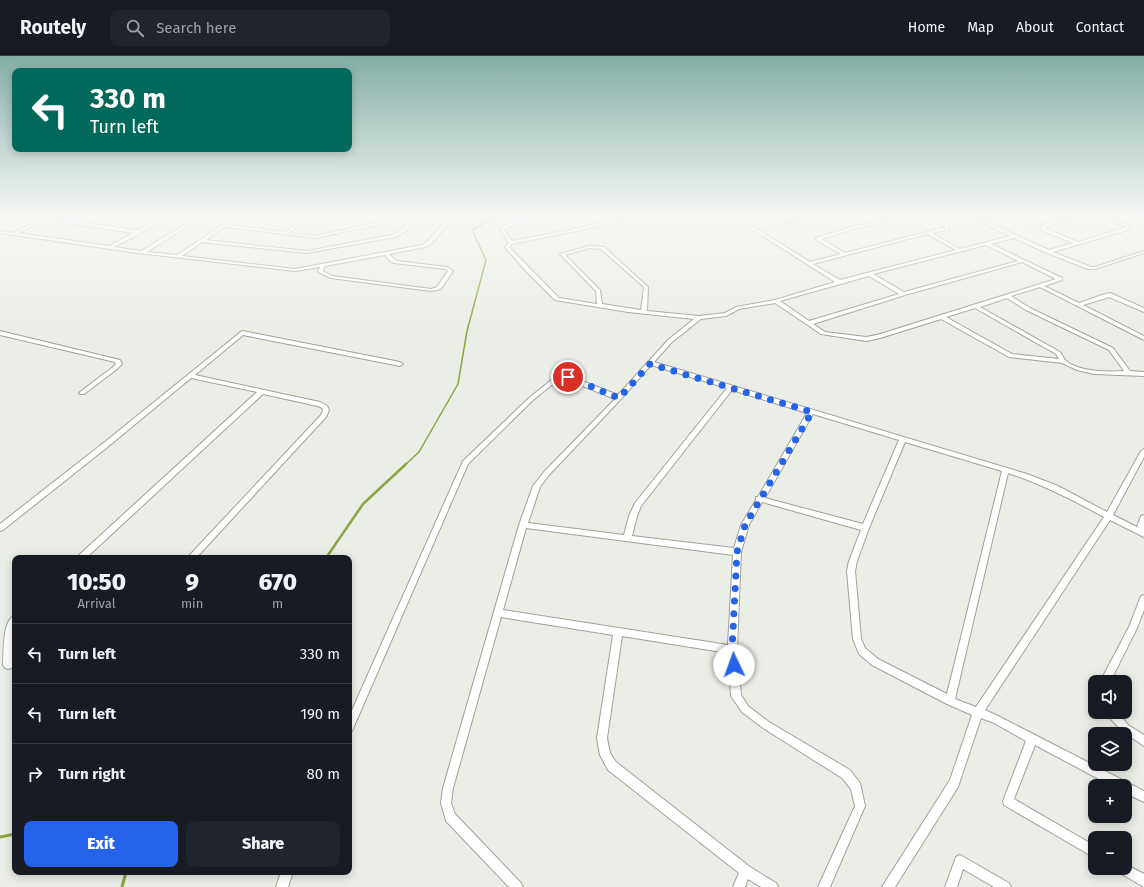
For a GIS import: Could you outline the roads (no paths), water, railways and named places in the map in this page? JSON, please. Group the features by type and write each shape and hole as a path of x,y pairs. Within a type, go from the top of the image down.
{"street":[{"path":"150,253 288,270 302,270 386,253 389,258 396,262 447,268 451,271 439,288 431,290 331,277 320,271 323,266"},
{"path":"179,256 184,253"},
{"path":"512,253 527,270 557,299 600,306 699,318 726,314 738,308 776,301 839,282 949,253"},
{"path":"567,253 562,254 562,256 584,275 598,291 600,306"},
{"path":"607,253 646,288 644,311"},
{"path":"794,253 839,282"},
{"path":"811,263 849,253"},
{"path":"776,301 823,333 866,339 878,337 1060,279 1006,253"},
{"path":"1052,253 1085,266 1095,268 1142,253"},
{"path":"809,323 903,294 1022,261"},
{"path":"869,274 903,294"},
{"path":"1041,286 1144,338"},
{"path":"1078,305 1110,295 1144,310"},
{"path":"1007,296 1028,309 1105,346 1111,350 1128,373"},
{"path":"975,306 1058,353 1063,361"},
{"path":"942,317 1011,356 1063,361 1076,368 1095,374 1144,374"},
{"path":"517,887 450,816 446,803 448,788 523,525 537,486 546,474 619,398 670,341 699,318"},
{"path":"0,333 118,361 115,368 82,393"},
{"path":"0,528 191,376 242,333 400,364"},
{"path":"650,364 1006,472 1025,476 1055,488 1141,532 1144,518"},
{"path":"191,376 320,404 325,407 326,410 324,416 194,555"},
{"path":"352,721 465,463 531,399 557,378 562,376 568,377 619,398"},
{"path":"628,538 633,516 638,505 730,388"},
{"path":"84,555 261,392"},
{"path":"812,412 759,499 745,525 737,552 732,650 736,696 744,709 766,726 846,774 856,787 860,806 824,887"},
{"path":"903,440 865,528 851,571 857,639 862,651 875,662 950,701 997,720 1109,779"},
{"path":"888,887 954,784 978,713 1109,515 1144,451"},
{"path":"950,701 1006,472"},
{"path":"759,499 865,528"},
{"path":"523,525 737,552"},
{"path":"1109,675 1133,628 1144,599"},
{"path":"498,613 732,650"},
{"path":"12,623 10,626 8,665 12,664"},
{"path":"618,632 602,738 605,755 612,766 746,871 772,887"},
{"path":"1117,719 1125,728 1144,741"},
{"path":"1032,738 1008,801 1088,848"},
{"path":"1132,791 1144,797"},
{"path":"951,887 960,861 1005,887"},
{"path":"739,887 746,871"},
{"path":"1132,874 1144,881"},
{"path":"282,887 286,875"}],"waterway":[{"path":"405,465 419,452 458,384 467,331 486,260 483,253"},
{"path":"328,555 363,504 406,464"},
{"path":"0,837 12,835"},
{"path":"122,887 125,875"}]}
